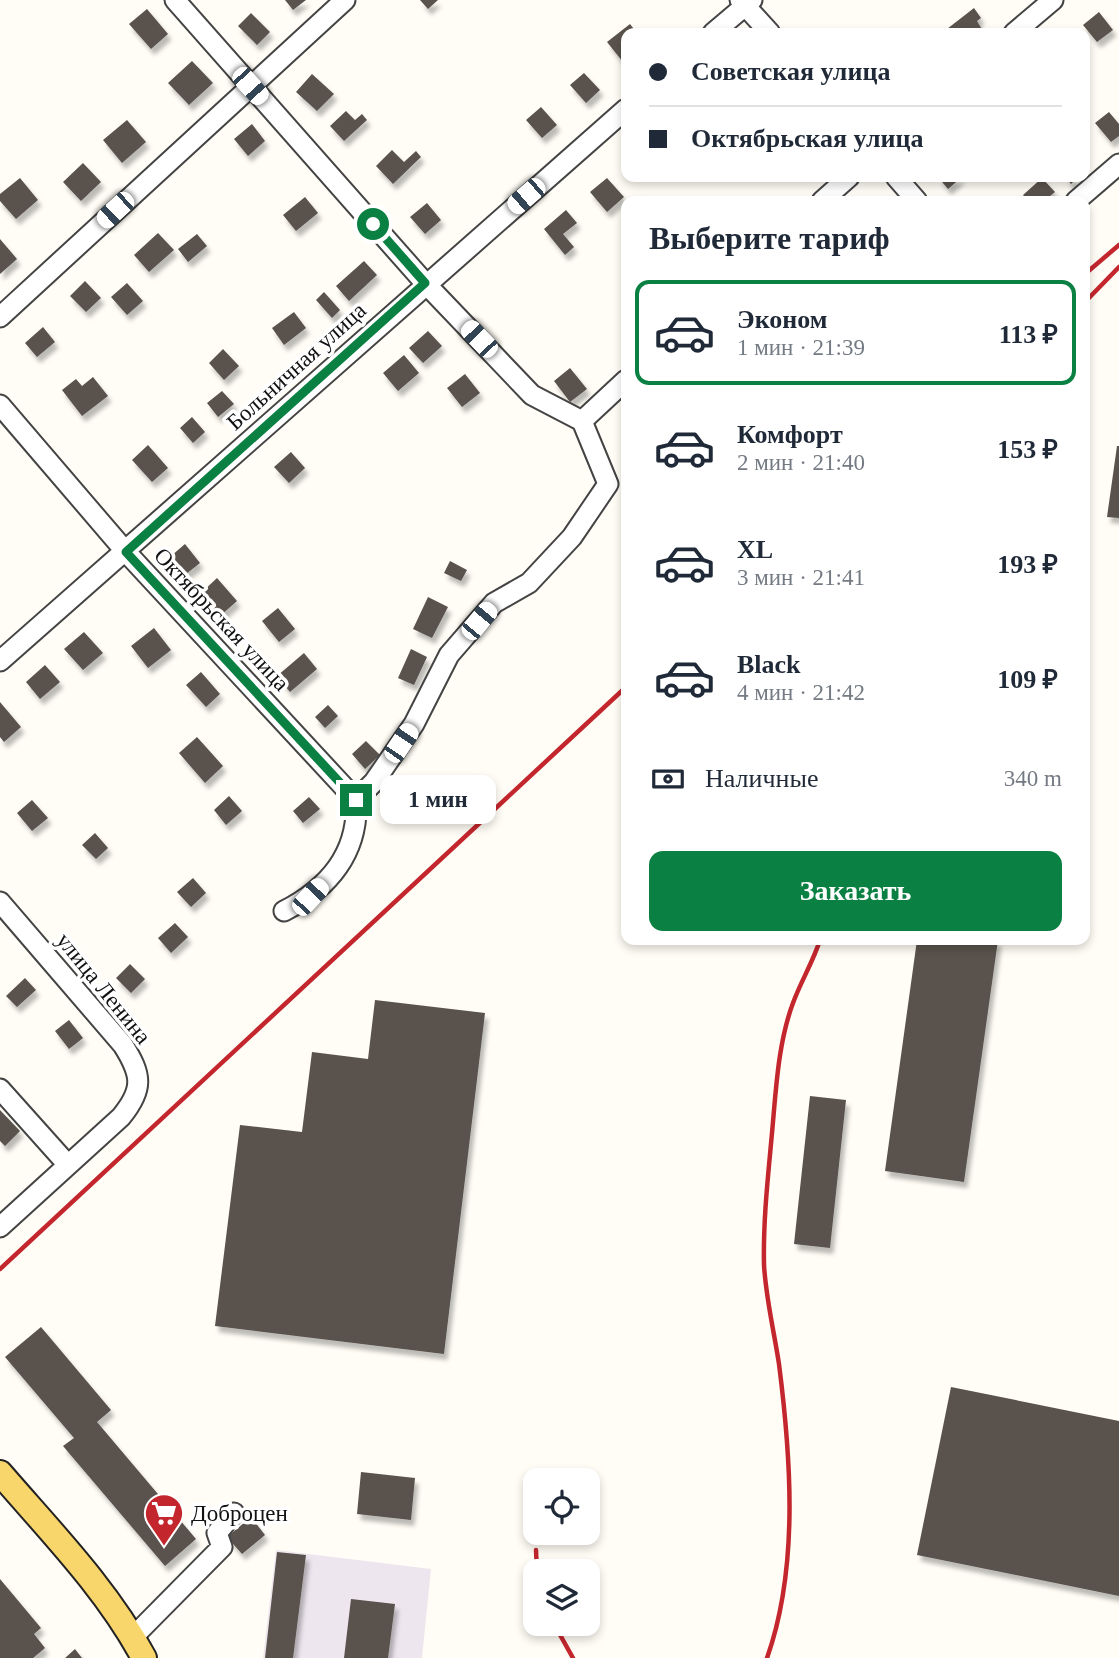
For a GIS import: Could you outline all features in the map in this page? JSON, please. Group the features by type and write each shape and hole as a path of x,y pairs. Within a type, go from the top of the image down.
{"main road":[{"path":"0,1472 86,1573 138,1648"}],"street":[{"path":"175,0 425,283 533,394 582,421 608,484 572,537 529,583 494,603 449,655 414,724 374,782 356,800 358,824 345,860 310,897 284,911"},
{"path":"0,317 345,0"},
{"path":"1020,28 1053,0"},
{"path":"718,28 746,2 765,28"},
{"name":"Больничная улица","path":"0,661 126,552 425,283 621,113"},
{"path":"1082,196 1119,164"},
{"path":"828,196 843,182"},
{"path":"900,182 913,196"},
{"path":"582,421 621,385"},
{"name":"Октябрьская улица","path":"0,405 126,552 356,800"},
{"name":"улица Ленина","path":"0,902 110,1028 134,1064 139,1083 135,1099 0,1227"},
{"path":"0,1089 68,1165"},
{"path":"138,1648 222,1547 217,1533 234,1513"}],"shaded area":[{"path":"276,1550 431,1569 422,1658 263,1658"}],"building":[{"path":"285,0 306,0 293,10"},
{"path":"420,0 438,0 428,9"},
{"path":"974,8 981,18 977,21 981,28 948,28"},
{"path":"147,9 168,34 151,49 129,24"},
{"path":"1099,12 1113,30 1097,42 1090,34 1090,28 1083,25"},
{"path":"251,13 270,32 257,45 238,26"},
{"path":"621,31 621,60 607,42"},
{"path":"192,61 213,83 189,105 168,83"},
{"path":"584,73 600,90 586,103 570,85"},
{"path":"312,74 334,94 317,111 296,92"},
{"path":"541,107 557,125 542,138 526,120"},
{"path":"346,111 355,120 362,114 367,120 344,141 330,126"},
{"path":"1109,112 1119,124 1119,136 1111,142 1095,123"},
{"path":"127,120 146,142 122,163 103,140"},
{"path":"252,124 265,141 248,156 234,139"},
{"path":"392,150 404,162 416,151 421,157 393,184 376,166"},
{"path":"83,163 101,182 81,201 63,182"},
{"path":"20,178 38,200 16,219 0,201 0,194"},
{"path":"607,178 623,196 607,212 590,192"},
{"path":"942,182 956,182 948,189"},
{"path":"1038,182 1046,182 1055,192 1050,196 1023,195"},
{"path":"305,197 318,213 296,231 283,215"},
{"path":"427,203 441,220 425,234 410,217"},
{"path":"566,210 577,223 563,234 574,247 565,255 544,229"},
{"path":"158,233 174,250 149,272 134,255"},
{"path":"197,234 207,246 188,262 178,249"},
{"path":"0,239 17,259 0,274"},
{"path":"364,261 377,275 349,301 336,286"},
{"path":"85,281 101,298 86,312 70,296"},
{"path":"127,283 143,301 127,315 111,297"},
{"path":"324,292 340,310 332,318 316,300"},
{"path":"294,312 306,328 284,345 272,328"},
{"path":"43,327 55,342 37,357 25,343"},
{"path":"428,331 442,346 423,363 409,348"},
{"path":"223,349 239,366 224,380 209,363"},
{"path":"404,355 419,373 398,391 383,373"},
{"path":"570,368 587,389 570,402 554,381"},
{"path":"465,374 480,393 462,407 447,388"},
{"path":"93,377 108,396 82,416 62,390 76,379 82,386"},
{"path":"222,391 234,404 218,417 207,403"},
{"path":"192,417 205,432 193,443 180,428"},
{"path":"148,445 168,468 152,482 132,460"},
{"path":"1119,446 1119,518 1107,517"},
{"path":"291,452 305,468 289,483 274,467"},
{"path":"185,544 200,563 186,574 171,556"},
{"path":"450,561 467,570 461,581 444,573"},
{"path":"217,578 237,601 220,616 200,594"},
{"path":"428,597 448,607 432,638 413,629"},
{"path":"278,608 295,629 279,642 262,621"},
{"path":"154,628 171,650 148,668 131,646"},
{"path":"84,632 103,653 83,670 64,649"},
{"path":"411,649 427,657 414,685 398,678"},
{"path":"304,653 317,669 290,692 277,676"},
{"path":"45,665 60,682 40,699 26,682"},
{"path":"201,672 220,694 206,707 186,685"},
{"path":"0,702 21,727 4,742 0,737"},
{"path":"328,705 338,716 325,728 315,717"},
{"path":"197,737 223,766 205,783 179,753"},
{"path":"366,741 380,755 365,769 352,754"},
{"path":"229,796 242,811 226,825 214,810"},
{"path":"309,797 320,809 303,823 293,811"},
{"path":"32,800 48,818 32,831 17,813"},
{"path":"95,833 108,848 96,859 82,845"},
{"path":"193,878 206,893 191,907 177,892"},
{"path":"175,923 188,937 171,953 158,938"},
{"path":"916,945 997,945 964,1182 885,1171"},
{"path":"130,964 145,979 131,993 116,978"},
{"path":"25,978 36,990 17,1007 6,996"},
{"path":"375,1000 485,1013 444,1354 215,1326 240,1125 302,1132 312,1052 368,1059"},
{"path":"69,1020 83,1038 69,1049 55,1031"},
{"path":"810,1096 846,1100 830,1248 794,1244"},
{"path":"0,1110 20,1131 5,1146 0,1141"},
{"path":"41,1327 111,1410 97,1422 196,1539 165,1566 63,1446 74,1438 5,1357"},
{"path":"951,1387 1119,1421 1119,1596 917,1555"},
{"path":"361,1472 415,1478 411,1520 357,1514"},
{"path":"251,1517 265,1535 242,1554 227,1537"},
{"path":"277,1552 306,1555 293,1658 265,1658"},
{"path":"0,1579 41,1628 34,1634 45,1648 33,1658 0,1658"},
{"path":"351,1599 395,1604 388,1658 344,1658"},
{"path":"75,1649 82,1658 65,1658"}],"railway":[{"path":"1090,270 1119,245"},
{"path":"1090,297 1119,267"},
{"path":"0,1269 621,692"},
{"path":"767,1658 784,1587 790,1512 787,1437 764,1265 766,1199 776,1084 784,1034 793,1003 818,945"},
{"path":"536,1550 536,1559"},
{"path":"561,1636 573,1658"}],"place":[{"name":"Доброцен","path":"164,1547"}],"route":[{"path":"356,800 126,552 425,283 373,224"}]}
